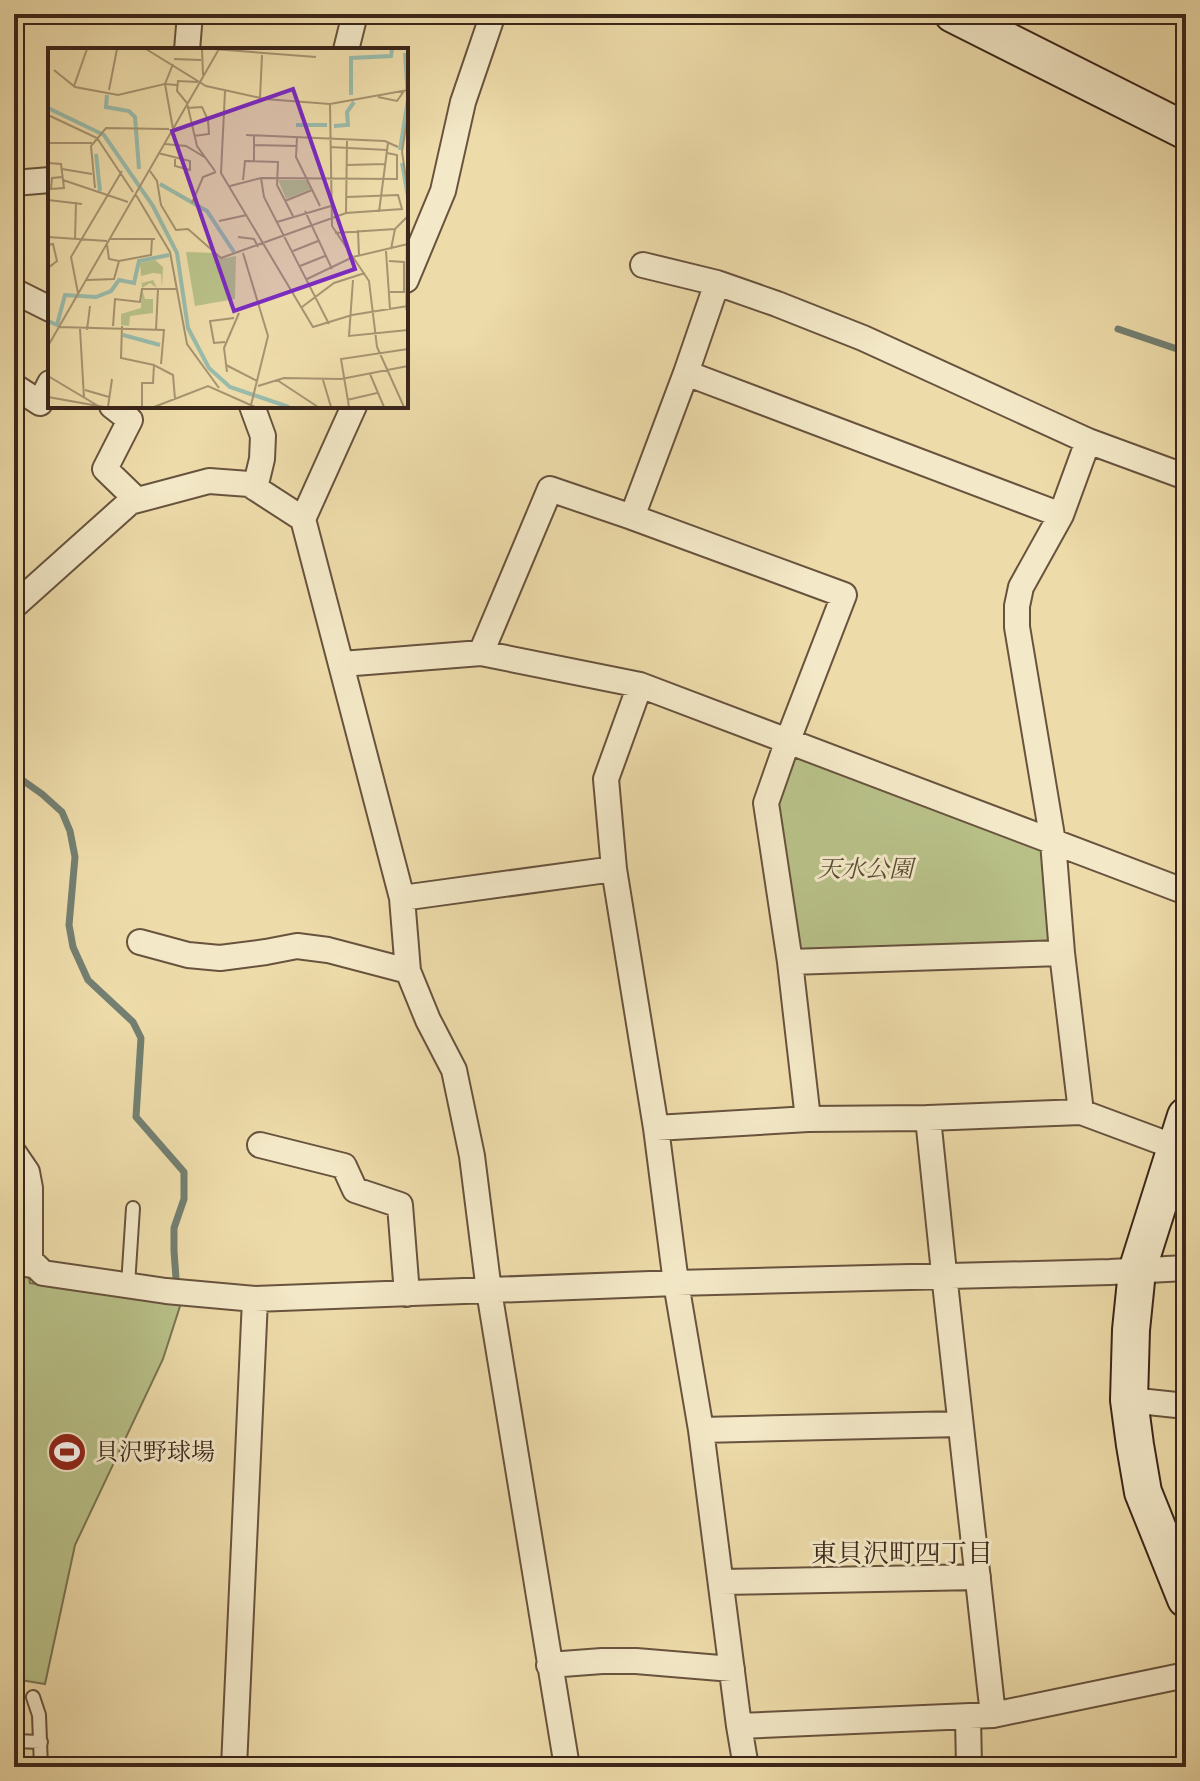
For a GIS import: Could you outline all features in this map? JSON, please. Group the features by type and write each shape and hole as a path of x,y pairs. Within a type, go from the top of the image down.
{"street":[{"path":"187,48 190,14"},
{"path":"346,48 355,14"},
{"path":"408,275 443,191 463,102 493,14"},
{"path":"953,14 1186,131"},
{"path":"14,183 48,180"},
{"path":"643,265 717,283 777,304 863,338 1088,441 1186,477"},
{"path":"632,517 717,283"},
{"path":"14,291 48,308"},
{"path":"686,373 1061,515"},
{"path":"14,386 40,403 48,387"},
{"path":"115,408 130,420 105,469 137,500"},
{"path":"253,408 263,436 262,459 255,488"},
{"path":"353,408 303,519 402,898 408,971 428,1020 454,1070 472,1156 489,1291 567,1767"},
{"path":"1081,1112 1062,953 1053,842 1017,627 1017,606 1021,587 1061,515 1088,441"},
{"path":"14,606 130,502 209,481 249,484 303,519"},
{"path":"481,653 550,489 844,595 766,803 790,962 808,1119"},
{"path":"342,664 481,653 640,685 1186,892"},
{"path":"640,685 606,779 614,869 701,1430 746,1767"},
{"path":"402,898 614,869"},
{"path":"140,942 188,955 220,958 297,946 328,950 408,971"},
{"path":"790,962 1062,953"},
{"path":"656,1128 808,1119 1081,1112 1181,1131 1137,1271 1129,1400 1143,1492 1186,1599"},
{"path":"928,1118 993,1715"},
{"path":"260,1145 344,1166 355,1190 400,1205 407,1294"},
{"path":"14,1153 27,1172 30,1188 30,1260 43,1273 166,1291 255,1299 1186,1268"},
{"path":"234,1767 255,1299"},
{"path":"1129,1400 1186,1406"},
{"path":"701,1430 960,1424"},
{"path":"721,1582 978,1577"},
{"path":"549,1665 636,1661 732,1669"},
{"path":"739,1726 993,1715 1186,1675"},
{"path":"968,1717 969,1767"}],"lane":[{"path":"128,1285 133,1208"},
{"path":"14,1268 43,1273"},
{"path":"33,1697 39,1715 41,1767"},
{"path":"14,1741 41,1742"}],"green space":[{"name":"天水公園","path":"799,757 1040,848 1046,856 1051,938 1044,945 804,952 794,944 776,800 792,760"},
{"name":"貝沢野球場","path":"14,1211 18,1213 30,1283 181,1303 163,1359 75,1545 45,1684 14,1679"}],"waterway":[{"path":"1118,329 1186,352"},
{"path":"14,769 18,777 62,812 70,831 75,857 69,925 73,947 88,980 133,1022 141,1038 136,1117 184,1172 184,1199 174,1228 176,1278"}],"place":[{"name":"貝沢野球場","path":"67,1452"}],"district":[{"name":"東貝沢町四丁目","path":"902,1553"}]}
